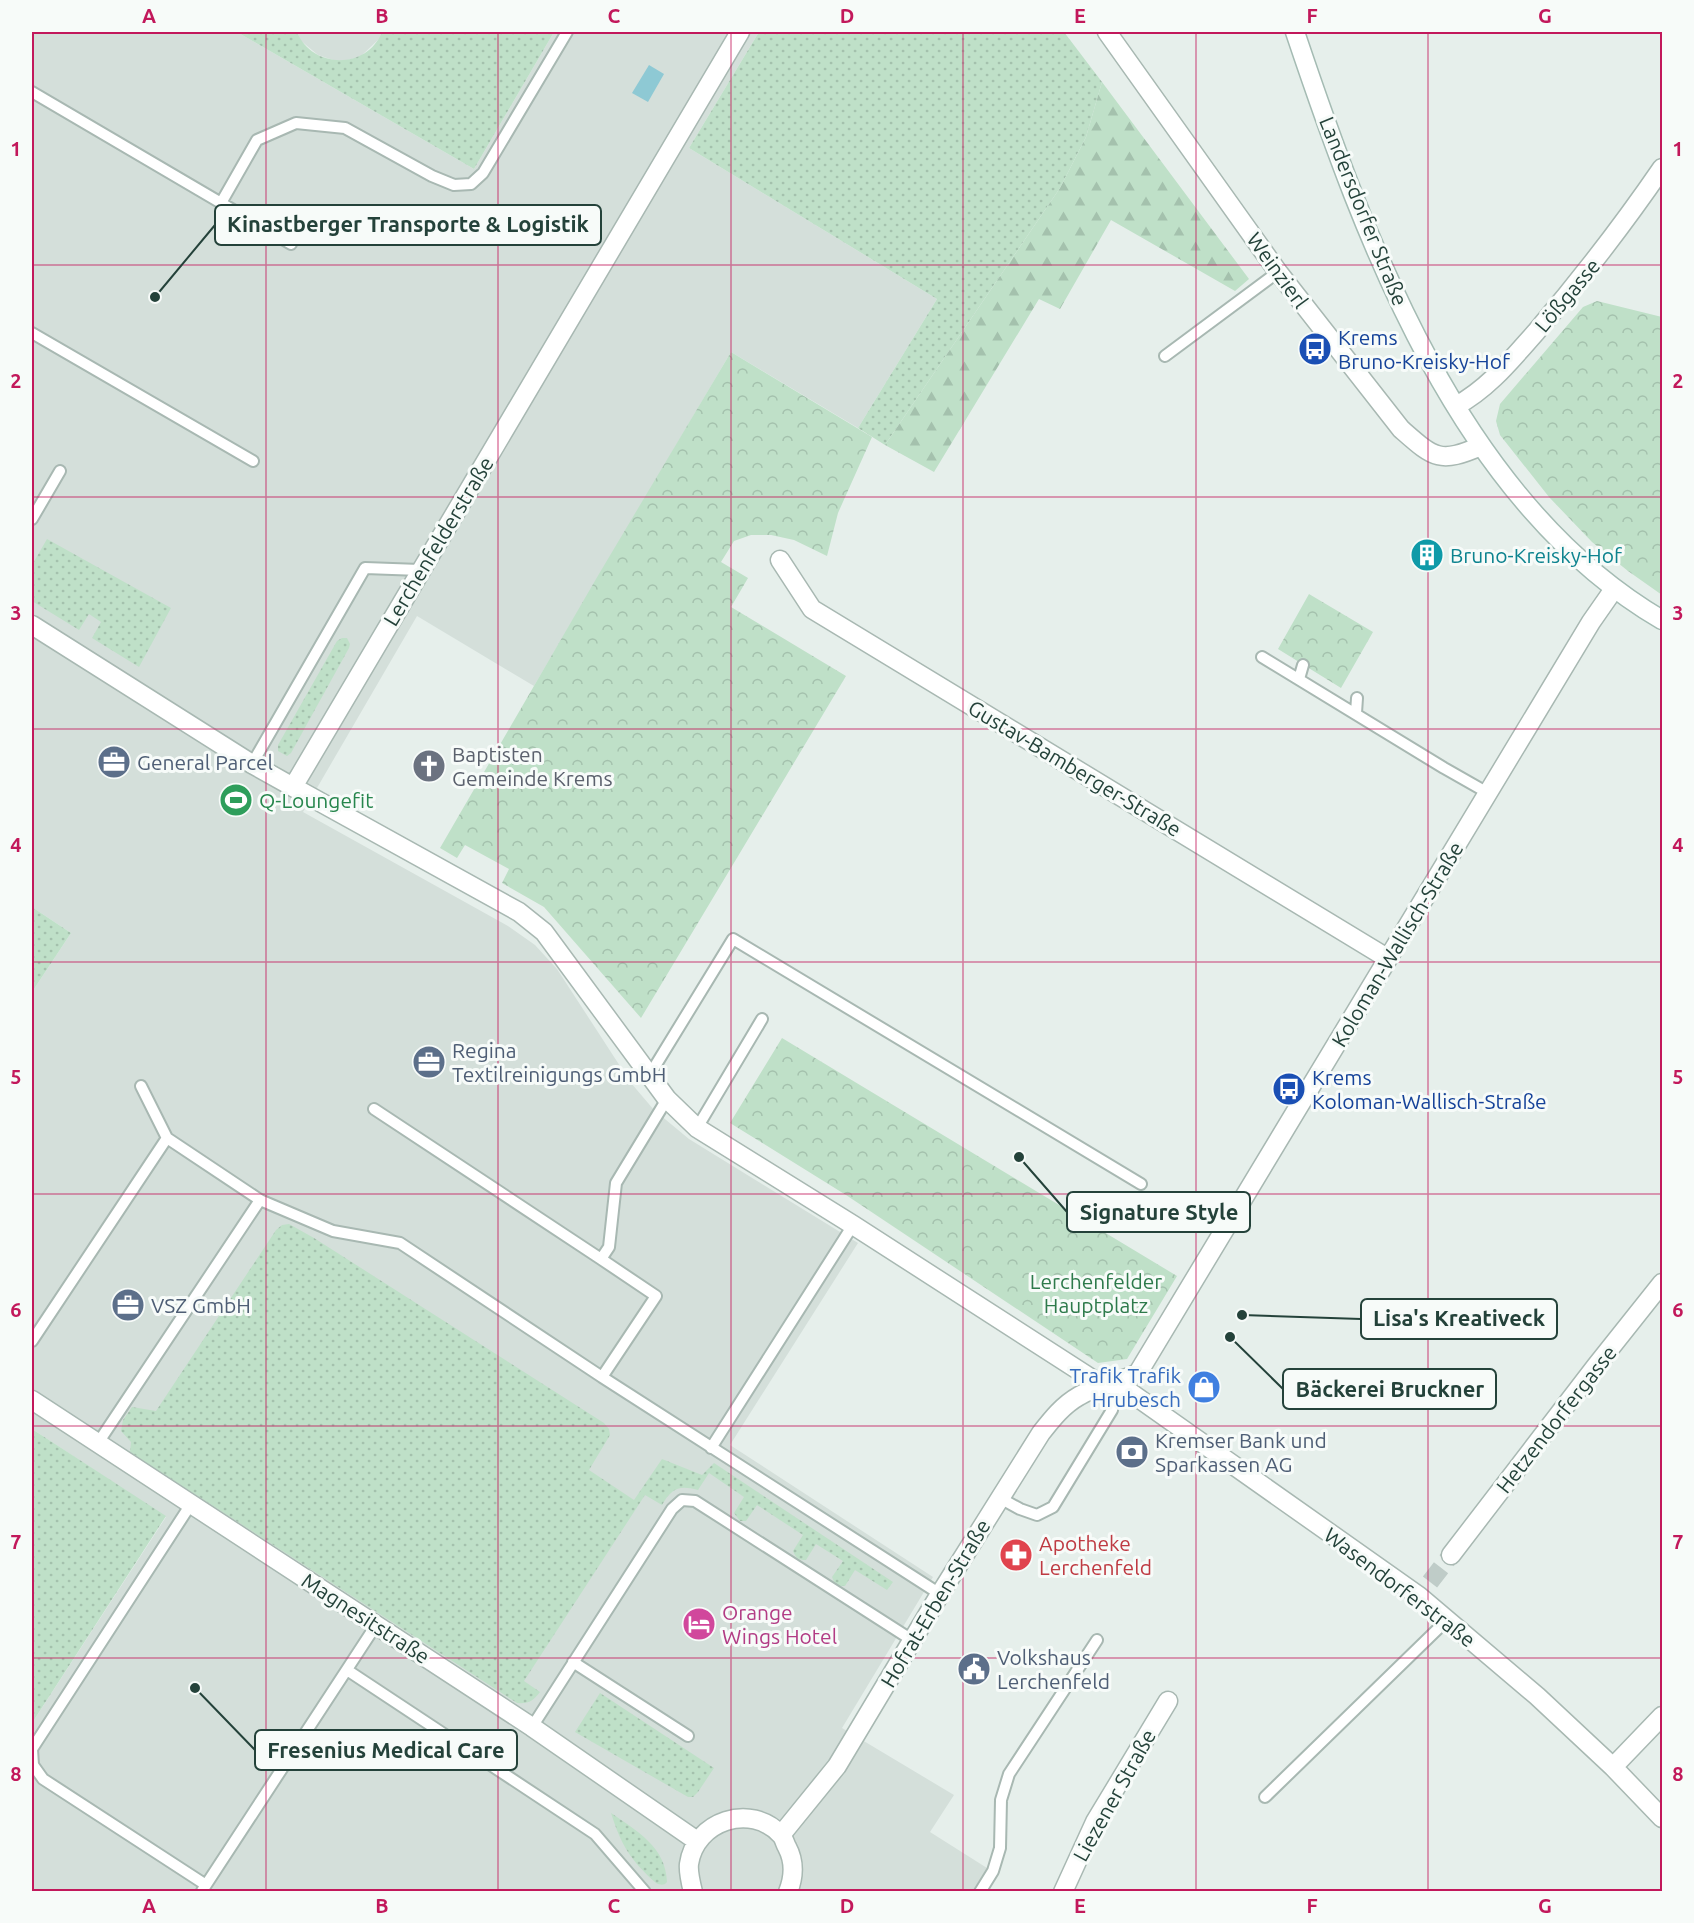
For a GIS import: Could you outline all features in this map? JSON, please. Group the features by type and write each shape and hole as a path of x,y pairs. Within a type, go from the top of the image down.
{"street":[{"name":"Lerchenfelderstraße","path":"293,787 740,32"},
{"name":"Weinzierl","path":"1107,32 1278,272 1401,429 1425,450 1444,458 1481,446"},
{"name":"Landersdorfer Straße","path":"1295,32 1367,229 1414,331 1456,406 1502,476 1533,513 1578,559 1614,589 1662,620"},
{"name":"Lößgasse","path":"1456,406 1495,379 1578,283 1621,228 1662,168"},
{"name":"Gustav-Bamberger-Straße","path":"780,560 812,609 1387,958"},
{"name":"Koloman-Wallisch-Straße","path":"1110,1384 1138,1373 1387,958 1614,589"},
{"path":"32,625 252,764 519,912 544,932 649,1076 667,1099 697,1128 1110,1384"},
{"name":"Hetzendorfergasse","path":"1451,1555 1662,1283"},
{"name":"Hofrat-Erben-Straße","path":"781,1835 837,1766 940,1594 1041,1433 1058,1411 1079,1395 1110,1384"},
{"name":"Wasendorferstraße","path":"1110,1384 1424,1589 1448,1620 1537,1696 1613,1767 1662,1818"},
{"name":"Magnesitstraße","path":"32,1400 532,1726 697,1841"},
{"name":"Liezener Straße","path":"1063,1892 1095,1822 1168,1701"},
{"path":"1613,1767 1662,1716"},
{"path":"691,1891 689,1865 697,1841 715,1824 738,1817 761,1821 781,1835 792,1856 794,1879 788,1892"}],"lane":[{"path":"221,203 257,140 296,123 345,128 432,176 454,185 471,184 483,173 567,32"},
{"path":"32,92 291,244"},
{"path":"1165,356 1278,272"},
{"path":"32,333 253,461"},
{"path":"32,519 60,471"},
{"path":"252,764 365,568 420,570"},
{"path":"1262,657 1444,768 1488,792"},
{"path":"1299,679 1303,665"},
{"path":"1356,713 1357,698"},
{"path":"649,1076 733,939 1141,1184"},
{"path":"697,1128 762,1020"},
{"path":"141,1086 166,1138 260,1200 333,1231 400,1243 711,1448 940,1594"},
{"path":"602,1260 609,1247 616,1183 667,1099"},
{"path":"374,1109 656,1296 602,1377"},
{"path":"32,1341 166,1138"},
{"path":"98,1443 260,1200"},
{"path":"711,1448 853,1225"},
{"path":"1000,1498 1037,1515 1053,1507 1112,1410 1110,1384"},
{"path":"532,1726 672,1509 682,1500 695,1501 912,1640"},
{"path":"190,1504 32,1749 33,1765 43,1779 204,1888 376,1625"},
{"path":"1265,1797 1448,1620"},
{"path":"980,1892 993,1870 1000,1848 1001,1800 1009,1774 1097,1640"},
{"path":"573,1662 688,1736"},
{"path":"347,1670 595,1834 645,1892"}],"shaded area":[{"path":"32,32 237,32 474,169 554,32 759,32 689,148 937,299 858,428 731,352 534,686 417,616 303,812 508,926 535,945 557,969 631,1083 654,1110 689,1139 858,1243 730,1445 933,1577 842,1728 954,1795 930,1832 987,1868 972,1892 32,1891 32,1723 166,1517 32,1429 32,992 71,933 32,907"},
{"path":"297,32 382,32 380,38 360,57 339,62 318,55 300,40"}],"green space":[{"path":"237,32 297,32 304,44 314,53 340,60 364,53 375,44 382,32 554,32 474,169"},
{"path":"759,32 1064,32 1102,82 1086,137 1060,188 885,445 858,428 937,299 689,148"},
{"path":"1102,82 1249,279 1235,291 1111,220 1060,309 1039,299 934,472 885,445 1060,188 1086,137"},
{"path":"1597,301 1662,317 1662,595 1592,542 1549,497 1500,435 1496,421 1500,404 1583,307"},
{"path":"731,352 872,437 838,513 827,556 794,540 771,535 751,535 734,541 721,562 748,578 731,607 846,676 641,1018 544,907 502,883 509,869 465,845 457,858 440,848"},
{"path":"47,539 171,608 139,667 92,638 101,622 89,614 79,630 32,601 32,565"},
{"path":"1309,594 1373,632 1341,688 1278,649"},
{"path":"347,638 349,648 291,753 287,756 278,751 278,745 337,641"},
{"path":"32,907 71,933 32,992"},
{"name":"Lerchenfelder Hauptplatz","path":"782,1038 1177,1276 1127,1359 1098,1363 846,1195 730,1123"},
{"path":"289,1224 604,1423 610,1435 589,1470 634,1500 662,1459 702,1475 714,1463 893,1582 887,1590 855,1570 845,1586 839,1586 832,1577 843,1561 816,1544 806,1560 801,1560 793,1551 803,1535 757,1505 746,1521 740,1521 734,1513 744,1497 709,1473 698,1490 677,1489 662,1505 645,1495 524,1681 540,1692 530,1701 517,1703 130,1452 131,1442 121,1431 123,1420 132,1407 156,1411 276,1230 282,1225"},
{"path":"32,1429 166,1516 32,1723"},
{"path":"600,1693 714,1768 693,1797 688,1797 575,1732"},
{"path":"611,1813 640,1834 656,1850 665,1870 666,1883 662,1885 656,1883 633,1860 623,1843"}],"water":[{"path":"649,65 664,74 648,102 632,93"}],"tunnel":[{"path":"1430,1582 1451,1555"}],"place":[{"name":"Kinastberger Transporte & Logistik","path":"155,297"},
{"name":"Krems Bruno-Kreisky-Hof","path":"1315,349"},
{"name":"Bruno-Kreisky-Hof","path":"1427,555"},
{"name":"General Parcel","path":"114,762"},
{"name":"Baptisten Gemeinde Krems","path":"429,766"},
{"name":"Q-Loungefit","path":"236,800"},
{"name":"Regina Textilreinigungs GmbH","path":"429,1062"},
{"name":"Krems Koloman-Wallisch-Straße","path":"1289,1089"},
{"name":"Signature Style","path":"1019,1157"},
{"name":"VSZ GmbH","path":"128,1305"},
{"name":"Lisa's Kreativeck","path":"1242,1315"},
{"name":"Bäckerei Bruckner","path":"1230,1337"},
{"name":"Trafik Trafik Hrubesch","path":"1204,1387"},
{"name":"Kremser Bank und Sparkassen AG","path":"1132,1452"},
{"name":"Apotheke Lerchenfeld","path":"1016,1555"},
{"name":"Orange Wings Hotel","path":"699,1624"},
{"name":"Volkshaus Lerchenfeld","path":"974,1669"},
{"name":"Fresenius Medical Care","path":"195,1688"}]}
